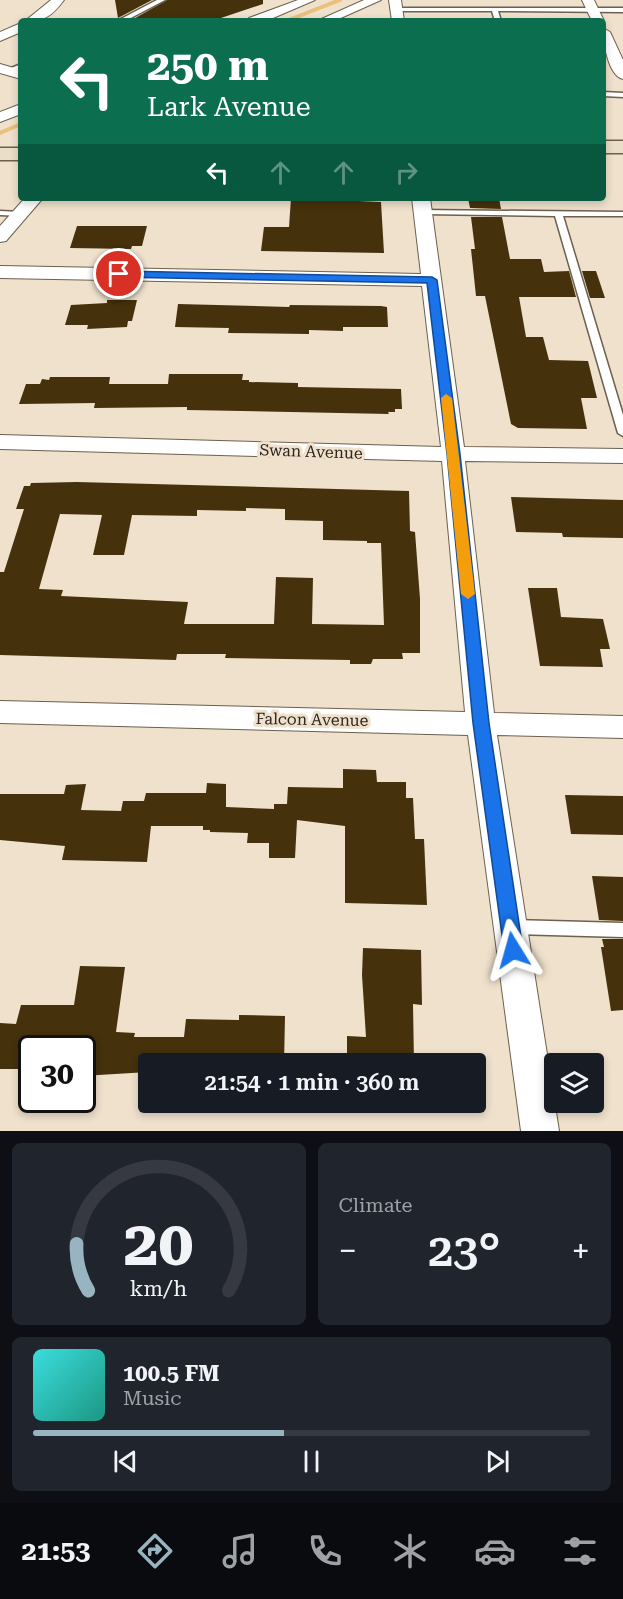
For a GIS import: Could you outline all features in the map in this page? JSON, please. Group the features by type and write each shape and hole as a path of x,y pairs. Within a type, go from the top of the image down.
{"street":[{"path":"37,18 58,0"},
{"path":"262,18 309,0"},
{"path":"330,18 375,0"},
{"path":"0,37 18,28"},
{"path":"606,38 623,75"},
{"path":"0,117 18,110"},
{"path":"0,140 18,140"},
{"path":"606,147 623,147"},
{"path":"0,154 18,154"},
{"path":"606,163 623,163"},
{"path":"0,237 31,201"},
{"path":"422,205 453,454 481,723 540,1131"},
{"path":"0,272 432,280"},
{"name":"Swan Avenue","path":"0,442 453,454 623,456"},
{"name":"Falcon Avenue","path":"0,712 623,727"}],"lane":[{"path":"126,18 162,0"},
{"path":"494,9 497,18"},
{"path":"397,10 623,10"},
{"path":"606,94 623,94"},
{"path":"422,205 558,213 623,214"},
{"path":"0,213 21,214"},
{"path":"558,213 623,433"},
{"path":"510,927 623,930"}],"building":[{"path":"115,0 152,0 118,18"},
{"path":"167,0 263,0 263,4 221,18 135,18"},
{"path":"291,201 381,202 384,253 261,251 264,227 289,227"},
{"path":"469,201 500,201 501,209 470,208"},
{"path":"471,217 502,217 510,259 541,259 544,272 569,271 576,297 519,297 526,337 543,337 549,360 588,361 597,398 581,398 587,429 518,428 511,424 485,296 476,296 471,249 475,249"},
{"path":"77,226 147,226 142,246 132,246 131,249 70,248"},
{"path":"582,271 596,271 605,298 590,298"},
{"path":"107,300 137,300 132,321 128,321 127,327 87,329 88,325 65,325 71,305 107,303"},
{"path":"178,304 289,307 290,305 381,306 387,307 388,327 343,327 343,331 309,330 309,334 228,333 229,328 175,327"},
{"path":"169,374 243,374 242,380 249,380 249,382 298,383 298,387 401,389 402,409 395,409 395,412 388,412 389,414 187,410 187,407 94,408 95,403 19,404 26,384 40,384 42,379 49,380 50,377 110,377 109,384 168,384"},
{"path":"77,482 409,491 410,531 415,532 420,599 420,653 402,653 403,659 373,659 371,664 350,664 350,660 225,658 226,654 177,654 176,660 0,655 0,572 4,572 24,509 16,509 24,486 30,486 31,483","holes":["285,509 285,520 323,521 323,540 381,543 384,625 312,624 313,578 276,577 274,624 184,624 188,602 61,596 63,590 39,589 60,514 102,515 93,555 124,555 132,515 197,516 197,510"]},
{"path":"511,497 623,500 623,538 563,537 562,533 516,532"},
{"path":"528,588 557,588 561,617 603,619 610,649 600,649 603,667 540,666"},
{"path":"343,769 376,770 377,782 406,782 406,798 413,798 415,839 424,839 427,905 345,903 345,826 297,820 295,858 269,858 269,843 247,843 248,833 210,832 210,830 203,830 203,826 151,826 147,862 62,860 65,846 0,840 0,794 64,794 66,785 86,784 81,810 121,811 123,801 144,801 146,793 206,793 207,783 226,784 226,807 274,809 274,804 287,804 288,787 343,788"},
{"path":"565,795 623,796 623,835 571,834"},
{"path":"592,876 623,877 623,921 599,920"},
{"path":"602,939 623,939 623,1010 611,1011 601,947 604,947"},
{"path":"363,948 421,950 422,1005 413,1004 414,1053 347,1053 347,1036 366,1037 362,975"},
{"path":"80,966 125,967 116,1032 135,1033 134,1037 184,1037 186,1019 239,1020 239,1015 285,1016 284,1053 138,1053 138,1073 96,1075 96,1035 18,1035 18,1069 0,1069 0,1023 16,1024 21,1005 74,1005"}],"waterway":[{"path":"294,18 340,0"},
{"path":"0,133 18,125"}],"slow traffic":[{"path":"446,398 468,594"}],"route":[{"path":"119,274 432,280 481,723 513,950"}]}
